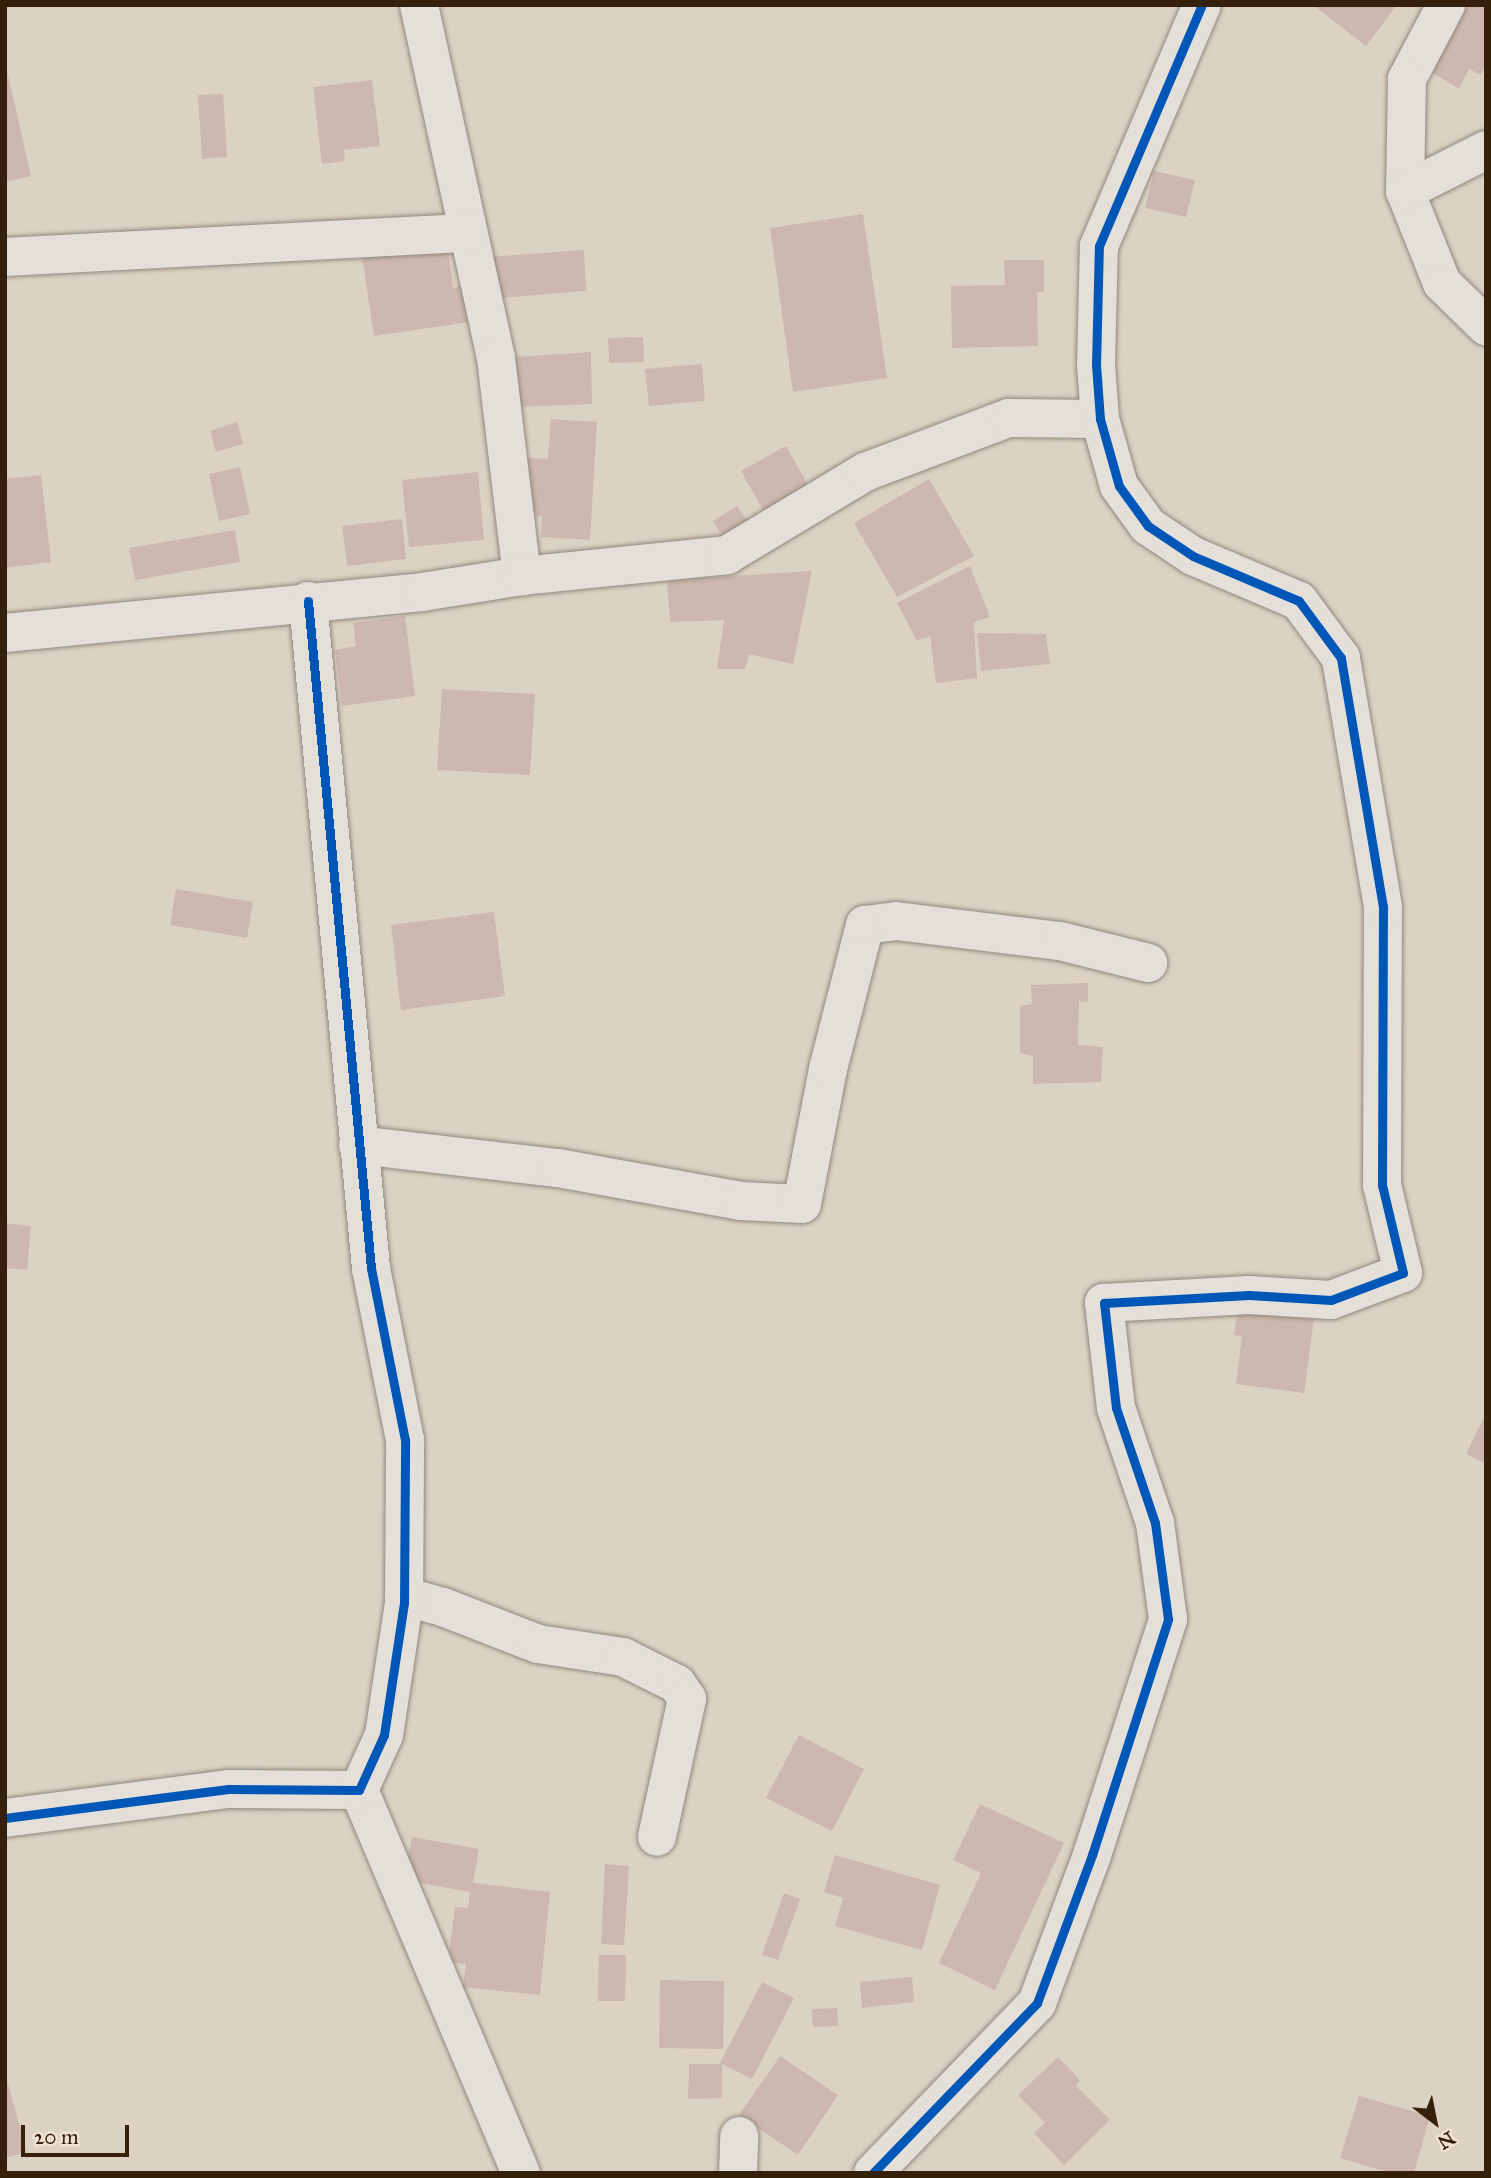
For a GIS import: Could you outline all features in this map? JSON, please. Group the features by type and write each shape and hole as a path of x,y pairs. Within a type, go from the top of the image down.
{"street":[{"path":"419,5 496,358 522,576"},
{"path":"873,2173 1037,2003 1093,1855 1168,1619 1155,1523 1116,1408 1104,1303 1249,1295 1331,1300 1403,1273 1382,1185 1383,907 1341,658 1299,601 1193,556 1148,526 1119,486 1100,419 1096,365 1099,246 1202,5"},
{"path":"1446,5 1408,79 1405,191 1443,283 1486,326"},
{"path":"1405,191 1486,150"},
{"path":"5,257 468,233"},
{"path":"5,633 309,601 422,592 522,576 727,555 865,472 1009,418 1100,419"},
{"path":"309,601 371,1268 405,1440 404,1596 384,1735 359,1790 521,2173"},
{"path":"358,1145 558,1168 741,1202 802,1204 828,1069 865,925 896,921 1060,941 1148,962"},
{"path":"404,1596 443,1607 538,1644 623,1657 677,1684 687,1699 657,1837"},
{"path":"5,1818 228,1790 359,1790"}],"building":[{"path":"1313,5 1397,5 1366,46"},
{"path":"1459,5 1486,5 1486,61 1481,75 1469,69 1459,89 1433,73"},
{"path":"5,62 31,176 5,182"},
{"path":"372,80 380,146 344,150 345,161 322,164 313,87"},
{"path":"223,94 227,157 202,159 198,95"},
{"path":"1154,171 1195,180 1186,217 1145,208"},
{"path":"863,214 887,378 793,392 770,228"},
{"path":"447,244 453,288 464,286 469,322 374,336 362,256"},
{"path":"584,250 586,291 490,299 488,257"},
{"path":"1004,260 1044,260 1044,292 1037,292 1038,346 952,348 951,286 1005,285"},
{"path":"643,337 644,362 609,363 608,338"},
{"path":"591,352 592,404 516,407 513,357"},
{"path":"702,364 705,401 649,406 645,369"},
{"path":"551,419 597,422 590,540 541,537 542,516 515,514 519,457 548,459"},
{"path":"237,422 243,444 216,452 210,431"},
{"path":"786,446 808,485 763,510 741,471"},
{"path":"240,467 250,514 219,521 209,474"},
{"path":"478,472 484,540 409,547 402,480"},
{"path":"41,475 51,562 5,568 5,479"},
{"path":"929,479 974,556 897,597 854,523"},
{"path":"737,506 749,523 722,535 713,521"},
{"path":"402,519 406,559 347,566 342,526"},
{"path":"235,530 240,562 135,580 129,548"},
{"path":"970,566 990,617 974,622 977,678 936,683 930,636 917,641 897,603"},
{"path":"812,571 793,664 749,654 745,669 717,669 724,620 670,622 667,580"},
{"path":"405,616 415,696 342,706 335,650 356,646 353,623"},
{"path":"977,633 1046,634 1050,664 981,671"},
{"path":"442,689 535,694 530,775 437,770"},
{"path":"176,889 253,902 247,938 170,925"},
{"path":"494,912 505,996 401,1010 391,925"},
{"path":"1088,983 1088,1002 1079,1001 1078,1045 1103,1047 1101,1082 1033,1084 1033,1056 1020,1053 1020,1006 1032,1004 1031,985"},
{"path":"5,1223 31,1226 27,1270 5,1268"},
{"path":"1238,1309 1314,1319 1304,1393 1236,1384 1242,1336 1234,1335"},
{"path":"1483,1419 1486,1421 1486,1464 1466,1454"},
{"path":"799,1735 864,1769 832,1831 766,1798"},
{"path":"980,1804 1064,1843 995,1990 939,1963 981,1873 953,1860"},
{"path":"412,1837 479,1849 473,1883 550,1892 540,1995 463,1987 466,1964 448,1962 455,1907 468,1908 470,1892 404,1880"},
{"path":"835,1855 940,1885 922,1950 835,1926 843,1898 824,1892"},
{"path":"605,1864 629,1866 624,1945 601,1944"},
{"path":"784,1893 800,1899 778,1960 762,1955"},
{"path":"599,1955 626,1955 625,2001 598,2001"},
{"path":"912,1977 914,2002 862,2008 860,1982"},
{"path":"660,1980 724,1981 723,2049 659,2048"},
{"path":"762,1982 794,1998 752,2079 720,2063"},
{"path":"837,2008 838,2026 813,2027 812,2009"},
{"path":"780,2056 838,2095 798,2155 739,2115"},
{"path":"1058,2057 1080,2080 1076,2086 1110,2120 1064,2165 1034,2133 1045,2123 1018,2095"},
{"path":"689,2064 722,2064 722,2098 688,2099"},
{"path":"5,2073 27,2152 5,2158"},
{"path":"1359,2096 1430,2116 1414,2173 1391,2173 1340,2158"}],"cycle path":[{"path":"873,2173 1037,2003 1092,1855 1168,1619 1155,1523 1116,1408 1104,1303 1249,1295 1331,1300 1403,1273 1382,1185 1383,907 1341,658 1299,601 1193,556 1148,526 1119,486 1100,419 1096,365 1099,246 1202,5"},
{"path":"5,1818 228,1789 359,1790 384,1735 404,1603 405,1440 371,1268 308,601"}]}
